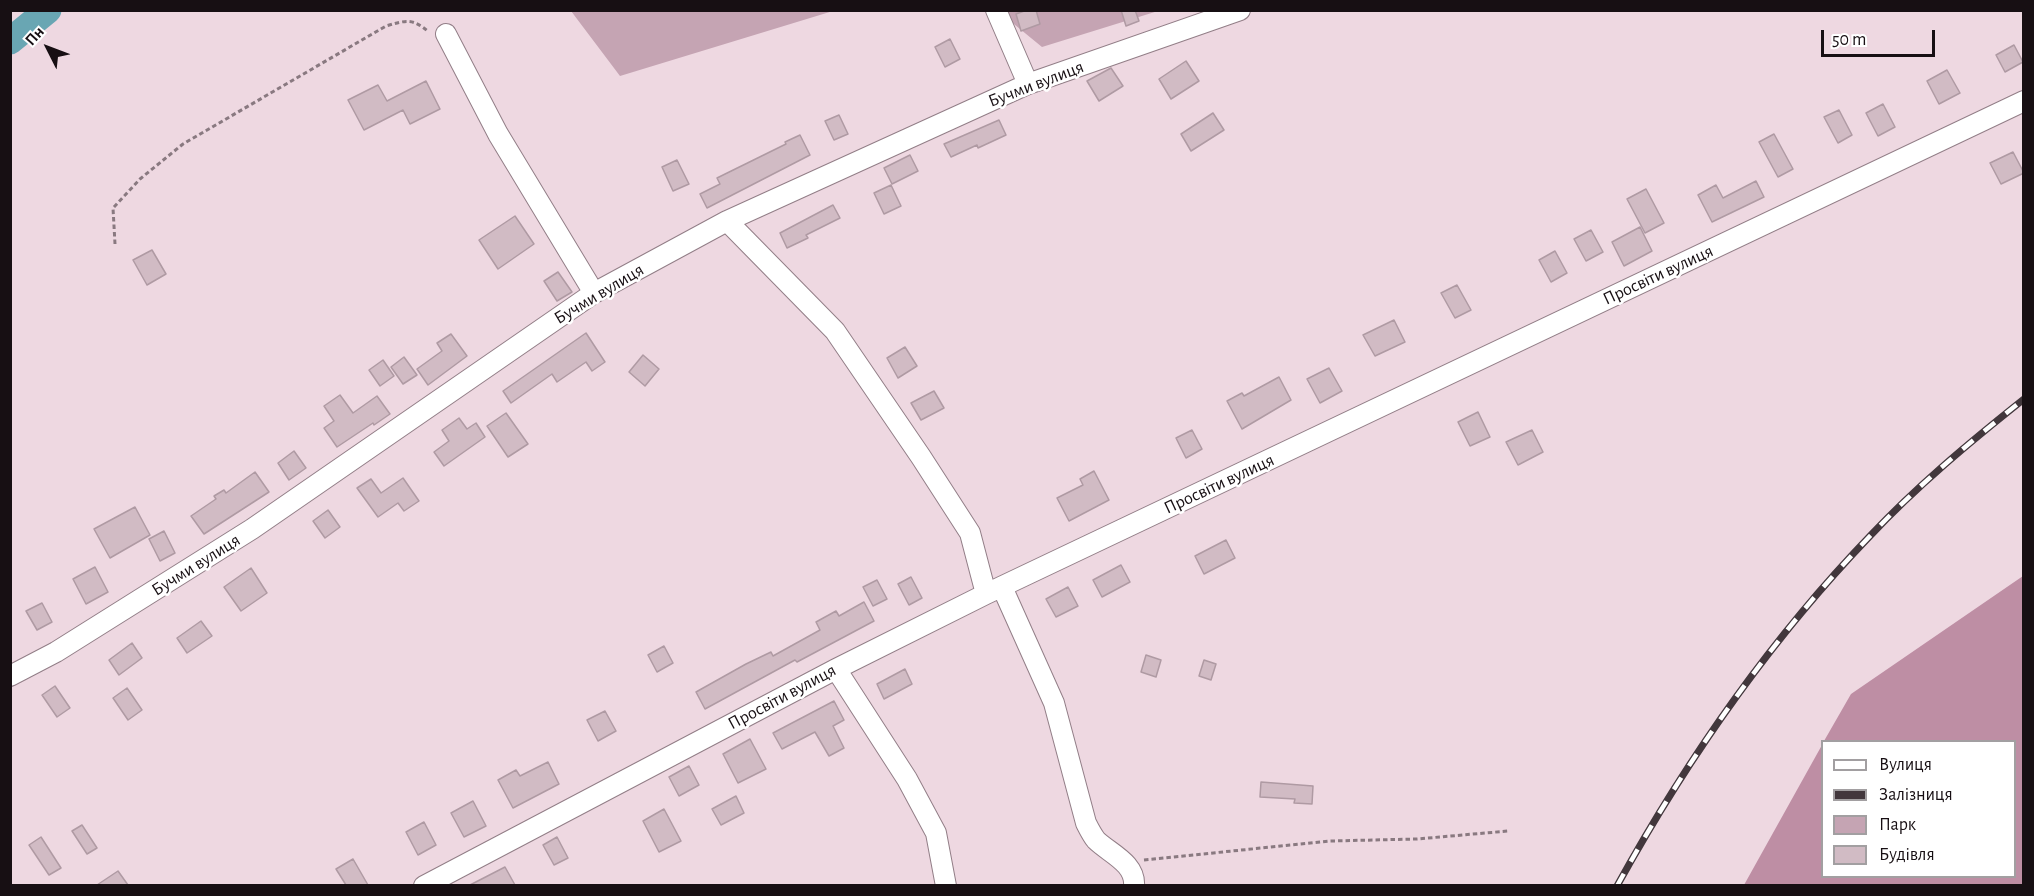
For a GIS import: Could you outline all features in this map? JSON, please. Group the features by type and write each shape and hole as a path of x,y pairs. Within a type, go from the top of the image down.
{"street":[{"path":"996,10 1028,84"},
{"name":"Бучми вулиця","path":"10,676 56,652 252,530 594,294 727,221 1028,84 1240,10"},
{"path":"446,34 498,134 594,294"},
{"name":"Просвіти вулиця","path":"424,885 836,669 994,590 2024,101"},
{"path":"727,221 835,332 970,532 994,590 1054,703 1086,823 1095,838 1125,861 1134,885"},
{"path":"836,669 907,780 936,834 946,885"}],"path":[{"path":"115,244 113,208 140,179 183,144 386,26 399,22 417,22 430,33 446,34"},
{"path":"1125,861 1330,841 1417,839 1508,831"}],"green space":[{"path":"571,11 833,11 620,76"},
{"path":"998,11 1158,11 1042,47"}],"shaded area":[{"path":"2023,576 2023,885 1744,885 1821,747 1821,878 2016,878 2016,740 1825,740 1851,694"}],"building":[{"path":"1036,10 1040,24 1021,31 1016,14"},
{"path":"1121,10 1135,10 1139,21 1126,26"},
{"path":"950,39 960,59 945,67 935,47"},
{"path":"2014,45 2023,62 2005,72 1996,55"},
{"path":"1186,61 1199,81 1171,99 1159,79"},
{"path":"1111,68 1123,86 1099,101 1087,81"},
{"path":"1947,70 1960,93 1939,104 1927,81"},
{"path":"426,81 440,109 410,124 403,110 364,130 348,100 378,85 387,101"},
{"path":"1883,104 1895,127 1878,136 1866,113"},
{"path":"1839,110 1852,135 1838,143 1824,117"},
{"path":"1213,113 1224,130 1191,151 1181,134"},
{"path":"839,115 848,134 834,140 825,121"},
{"path":"999,120 1006,135 951,157 944,144"},
{"path":"1774,134 1793,169 1778,177 1759,142"},
{"path":"800,135 810,155 707,208 700,194 720,184 717,178"},
{"path":"2013,152 2024,173 2001,184 1990,163"},
{"path":"910,155 918,171 892,184 884,168"},
{"path":"677,160 689,184 673,191 662,167"},
{"path":"1756,181 1764,197 1712,222 1698,195 1716,185 1723,198"},
{"path":"891,185 901,206 884,214 874,193"},
{"path":"1646,189 1664,223 1645,233 1627,199"},
{"path":"833,205 840,218 806,235 808,238 787,248 780,233"},
{"path":"515,216 534,244 498,269 479,240"},
{"path":"1640,227 1652,251 1624,266 1612,242"},
{"path":"1591,230 1603,252 1586,261 1574,239"},
{"path":"152,250 166,274 147,285 133,260"},
{"path":"1555,251 1567,273 1551,282 1539,260"},
{"path":"558,272 572,292 557,301 544,281"},
{"path":"1457,285 1471,310 1455,318 1441,293"},
{"path":"1394,320 1405,342 1375,356 1363,335"},
{"path":"586,333 605,362 592,371 586,362 557,382 552,374 511,403 503,391"},
{"path":"451,334 467,356 428,385 417,369 442,351 437,343"},
{"path":"905,347 917,366 898,378 887,358"},
{"path":"643,355 659,369 645,386 629,372"},
{"path":"404,357 417,375 403,384 391,367"},
{"path":"383,360 394,376 380,386 369,370"},
{"path":"1329,368 1342,391 1320,403 1307,379"},
{"path":"1279,377 1291,400 1242,429 1227,401 1242,393 1244,396"},
{"path":"934,391 944,408 921,420 911,403"},
{"path":"340,395 353,413 377,396 390,414 337,447 324,428 334,421 324,406"},
{"path":"1478,412 1490,437 1470,446 1458,422"},
{"path":"506,413 528,444 508,457 487,426"},
{"path":"459,418 467,429 476,423 485,437 444,466 434,452 449,441 442,430"},
{"path":"1192,430 1202,449 1186,458 1176,438"},
{"path":"1532,430 1543,452 1518,465 1506,442"},
{"path":"294,451 306,468 289,480 278,463"},
{"path":"1094,471 1109,500 1069,521 1057,498 1083,485 1080,479"},
{"path":"255,472 269,492 204,534 191,516 216,499 214,496 224,490 226,493"},
{"path":"403,478 419,501 404,511 398,503 378,517 357,488 371,479 381,493"},
{"path":"135,507 150,535 110,558 94,529"},
{"path":"328,510 340,527 325,538 313,521"},
{"path":"164,531 175,553 160,561 149,539"},
{"path":"1226,540 1235,558 1204,574 1195,556"},
{"path":"1121,565 1130,582 1102,597 1093,580"},
{"path":"95,567 108,592 86,604 73,579"},
{"path":"251,568 267,593 241,611 224,587"},
{"path":"911,577 922,598 909,605 898,584"},
{"path":"877,580 887,599 873,606 863,587"},
{"path":"1068,587 1078,606 1056,617 1046,599"},
{"path":"864,602 874,621 797,662 795,660 705,709 696,692 746,664 771,652 773,656 820,630 816,622 836,611 839,616"},
{"path":"42,603 52,622 37,630 26,611"},
{"path":"201,621 212,636 187,653 177,638"},
{"path":"132,643 142,658 119,675 109,660"},
{"path":"664,646 673,663 657,672 648,655"},
{"path":"1146,655 1161,660 1156,677 1141,672"},
{"path":"1204,660 1216,664 1211,680 1199,676"},
{"path":"905,669 912,684 884,699 877,684"},
{"path":"55,686 70,708 57,717 42,695"},
{"path":"127,688 142,710 128,720 113,698"},
{"path":"834,701 844,720 833,726 844,748 829,756 815,732 782,749 773,733"},
{"path":"605,711 616,731 598,741 587,720"},
{"path":"750,739 766,769 738,783 723,754"},
{"path":"548,762 559,784 513,808 498,780 516,770 520,776"},
{"path":"689,766 699,785 679,796 669,777"},
{"path":"1261,782 1313,786 1312,804 1294,803 1295,799 1260,797"},
{"path":"736,796 744,813 721,825 712,809"},
{"path":"473,801 486,826 464,837 451,813"},
{"path":"664,809 681,841 659,852 643,821"},
{"path":"424,822 436,845 418,855 406,832"},
{"path":"82,825 97,848 87,854 72,831"},
{"path":"41,837 61,868 49,875 29,845"},
{"path":"557,837 568,858 554,865 543,845"},
{"path":"353,859 368,885 346,885 336,869"},
{"path":"505,867 515,885 470,885"},
{"path":"118,871 128,885 97,885"}],"waterway":[{"path":"10,41 48,10"}],"railway":[{"path":"1617,886 1701,747 1764,659 1798,617 1833,576 1906,500 2024,399"}]}
